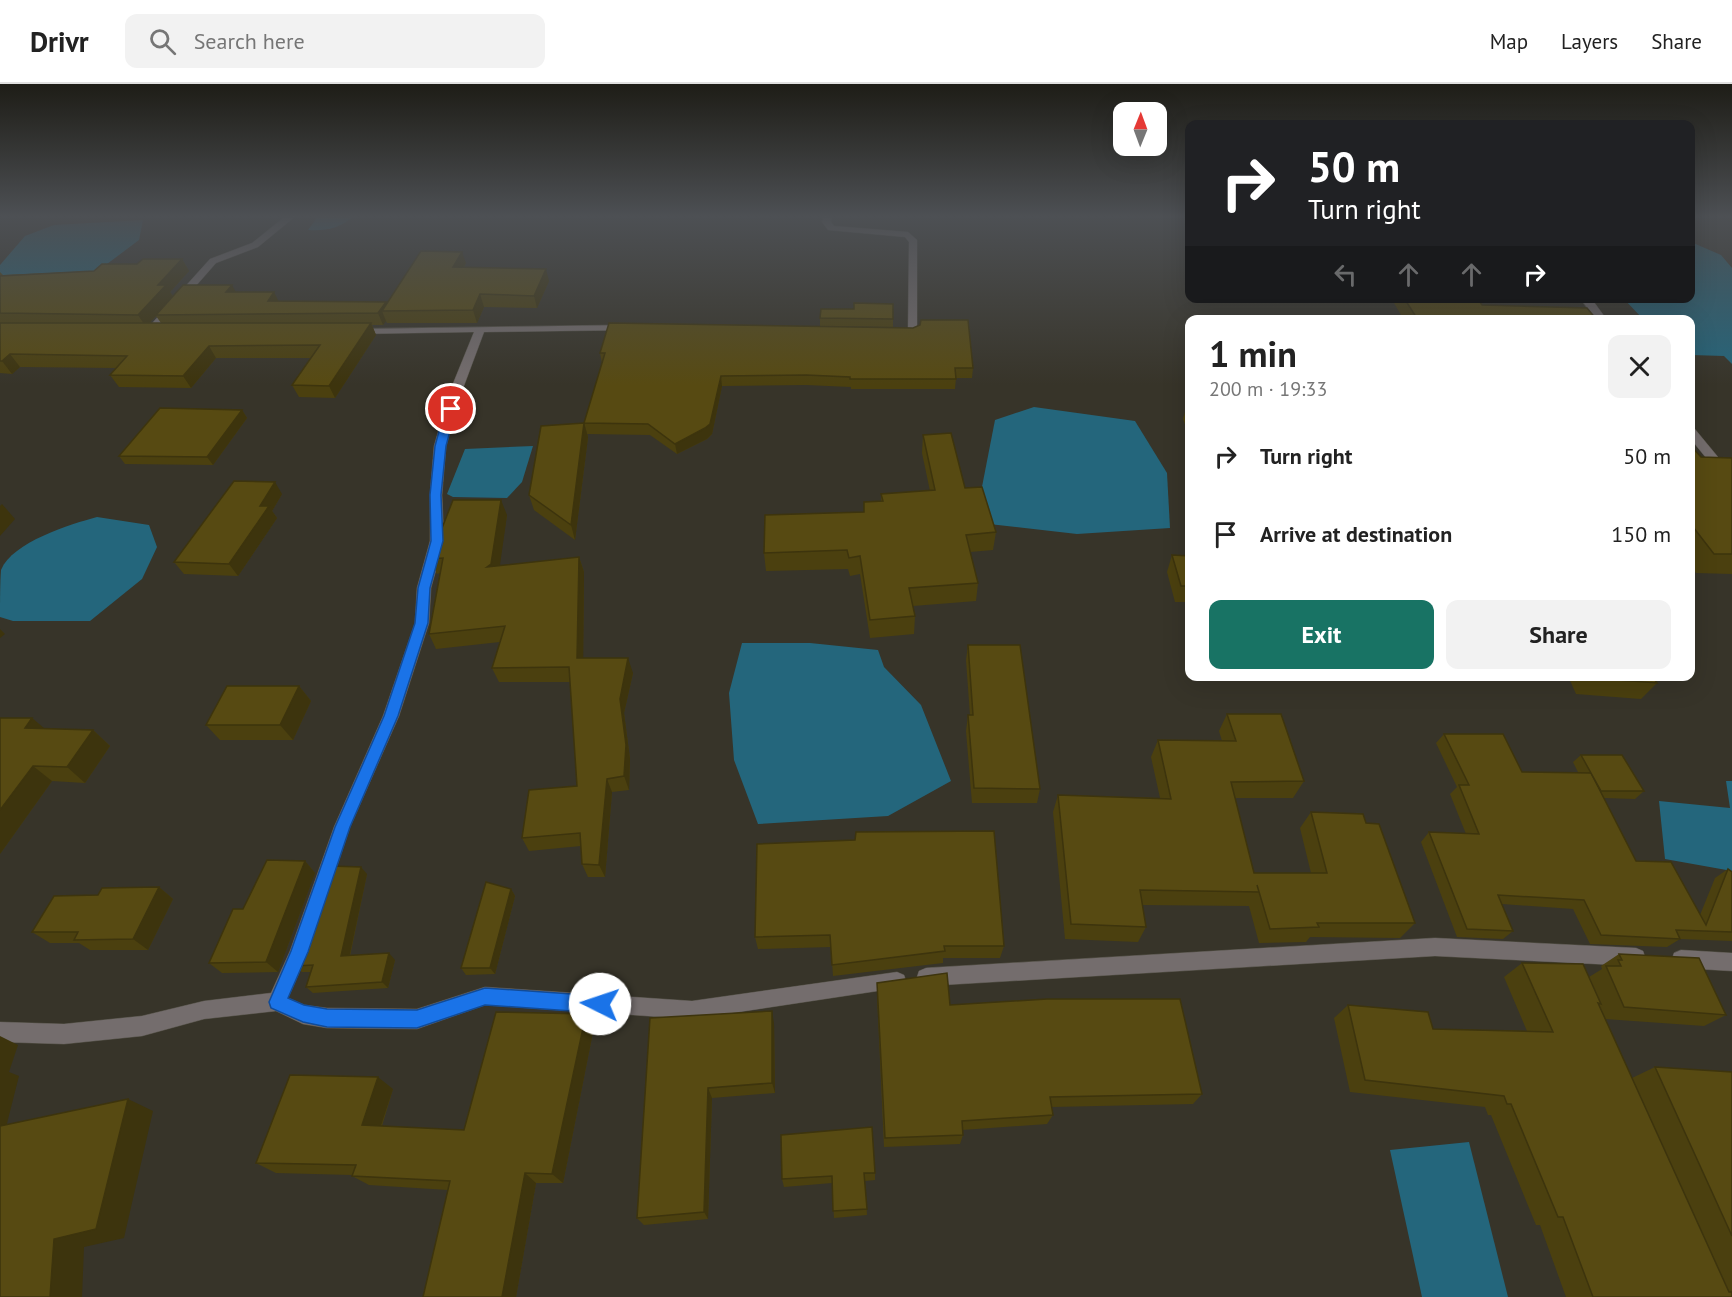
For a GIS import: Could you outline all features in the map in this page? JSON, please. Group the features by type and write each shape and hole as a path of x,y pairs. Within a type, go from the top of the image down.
{"street":[{"path":"173,332 144,332 203,272"},
{"path":"880,332 913,333 914,272"},
{"path":"1589,303 1598,315"},
{"path":"348,331 640,328"},
{"path":"277,1002 299,952 342,827 391,716 422,623 424,588 437,541 436,495 440,446 456,391 480,329"},
{"path":"1695,436 1732,482"},
{"path":"0,1032 64,1034 131,1027 204,1010 277,1002 303,1014 327,1018 417,1019 485,996 692,1010 973,972 1435,947 1732,962"}],"water":[{"path":"0,272 97,272 87,279 0,279"},
{"path":"1695,272 1732,272 1732,364 1724,356 1695,355 1695,315 1639,315 1628,303 1695,303"},
{"path":"1034,407 1135,421 1167,473 1170,528 1077,534 989,524 980,497 995,420"},
{"path":"533,446 522,482 507,498 453,497 447,494 465,449"},
{"path":"97,517 149,525 157,547 142,579 90,621 13,621 0,617 1,570 7,560 29,543 43,536"},
{"path":"742,643 810,643 878,650 884,667 921,705 951,781 888,816 758,824 734,760 729,693"},
{"path":"1726,781 1732,781 1732,871 1665,859 1659,801 1730,808"},
{"path":"1469,1142 1508,1297 1422,1297 1390,1150"}],"building":[{"path":"83,272 170,272 158,285 166,285 138,315 0,313 0,276"},
{"path":"408,272 545,272 534,296 480,294 473,310 382,311"},
{"path":"183,285 232,285 226,292 274,292 268,301 386,302 378,313 156,315"},
{"path":"854,303 893,304 893,319 820,318 821,309 854,309"},
{"path":"1407,303 1481,303 1482,305 1587,308 1593,315 1415,315"},
{"path":"921,320 968,320 973,368 955,368 956,379 850,379 850,377 806,375 721,376 710,424 675,444 648,424 584,423 605,353 600,353 609,323 913,328 920,325"},
{"path":"0,323 371,323 329,386 292,385 320,345 209,346 183,376 110,375 127,356 10,354 0,361"},
{"path":"160,408 242,410 207,457 119,456"},
{"path":"584,423 571,525 529,495 541,426"},
{"path":"951,433 965,488 982,487 996,532 966,535 978,583 909,588 915,616 870,620 860,556 849,558 847,550 764,553 765,515 864,512 864,502 883,501 881,494 935,490 923,435"},
{"path":"1695,450 1701,457 1732,458 1732,554 1714,554 1695,529"},
{"path":"234,481 275,482 260,506 269,506 229,564 174,562"},
{"path":"453,500 501,500 491,564 487,567 579,557 577,658 628,658 620,699 626,745 624,776 607,779 599,865 582,864 580,833 522,838 529,790 577,786 569,667 492,668 505,626 429,634 443,558 430,559"},
{"path":"1172,555 1185,556 1185,586 1181,586"},
{"path":"968,645 1020,645 1040,789 974,788 968,715 973,715"},
{"path":"1631,681 1656,681 1657,683"},
{"path":"227,686 299,686 280,725 206,725"},
{"path":"1227,714 1281,714 1304,781 1231,782 1254,873 1327,873 1311,812 1363,814 1366,823 1379,824 1415,923 1317,923 1319,927 1270,929 1257,885 1259,892 1140,890 1146,927 1071,924 1058,795 1171,799 1158,740 1236,741"},
{"path":"0,718 32,718 25,728 93,730 67,767 33,766 0,810"},
{"path":"1444,734 1503,734 1522,772 1591,773 1636,861 1671,862 1706,925 1728,869 1732,872 1732,932 1676,930 1680,939 1601,935 1584,900 1498,895 1513,931 1467,929 1429,832 1479,834 1459,785 1469,785"},
{"path":"1581,755 1622,755 1644,791 1601,791"},
{"path":"994,831 1004,946 944,946 945,951 832,965 830,935 755,937 757,844 855,840 856,832"},
{"path":"267,860 305,861 266,962 209,963 233,909 243,909"},
{"path":"330,866 361,867 341,956 389,953 382,982 306,987 313,965 295,966"},
{"path":"486,882 511,889 490,968 461,968"},
{"path":"159,887 133,939 74,940 78,932 32,932 54,896 98,895 102,888"},
{"path":"1619,954 1699,958 1726,1015 1624,1007 1606,966 1621,966 1618,960 1622,960"},
{"path":"1522,963 1583,964 1601,1004 1598,1003 1729,1292 1732,1292 1732,1297 1593,1297 1563,1217 1558,1217 1511,1104 1507,1104 1504,1096 1365,1080 1348,1005 1428,1012 1433,1029 1553,1032"},
{"path":"947,973 950,1005 1047,999 1180,999 1202,1094 1050,1097 1053,1115 962,1121 963,1135 885,1138 877,983"},
{"path":"772,1011 772,1083 708,1088 704,1212 637,1218 650,1018"},
{"path":"496,1012 586,1014 552,1174 525,1173 502,1297 423,1297 450,1181 352,1176 356,1165 256,1163 290,1075 378,1077 362,1125 464,1130"},
{"path":"1655,1067 1732,1072 1732,1236"},
{"path":"128,1099 96,1229 54,1239 50,1297 0,1297 0,1126"},
{"path":"872,1127 875,1173 864,1173 867,1209 833,1211 832,1176 782,1179 781,1135"}],"route":[{"path":"451,409 440,446 436,495 437,541 424,588 422,623 391,716 342,827 299,952 277,1002 303,1014 327,1018 417,1019 485,996 600,1004"}]}
